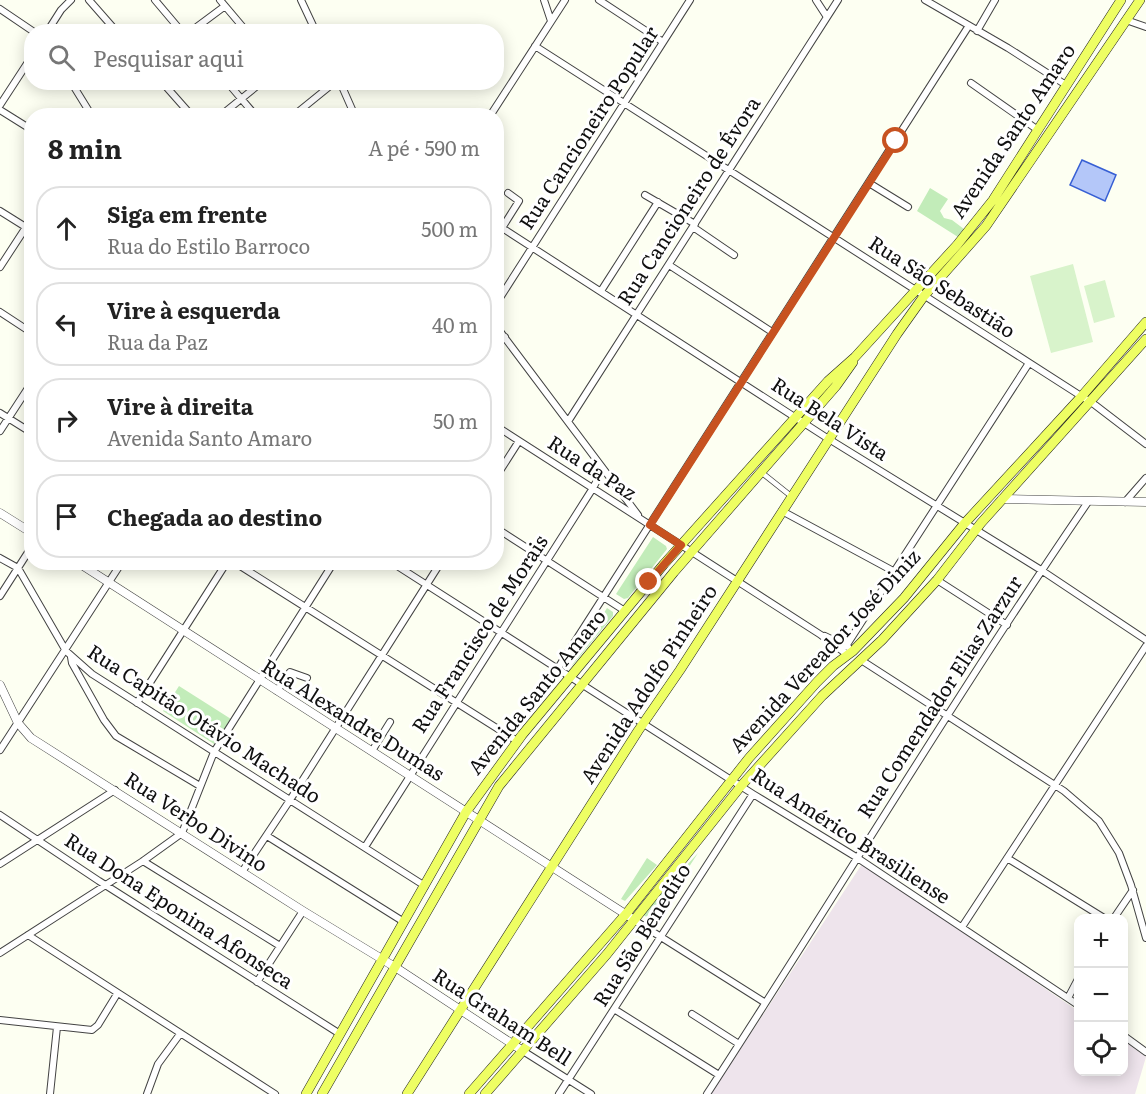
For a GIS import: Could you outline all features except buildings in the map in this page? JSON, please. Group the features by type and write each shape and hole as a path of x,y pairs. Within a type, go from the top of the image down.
{"main road":[{"name":"Avenida Santo Amaro","path":"322,1094 499,786 691,551 761,472 833,376 855,357 957,245 993,200 1121,0"},
{"name":"Avenida Santo Amaro","path":"924,296 986,226 1140,0"},
{"name":"Avenida Adolfo Pinheiro","path":"407,1094 643,724 924,296"},
{"name":"Avenida Vereador José Diniz","path":"485,1094 581,984 732,779 817,682 904,598 964,524 1081,397 1146,322"},
{"name":"Avenida Vereador José Diniz","path":"469,1094 630,917 741,786 822,696 871,652 937,579 974,531 1146,339"},
{"name":"Avenida Santo Amaro","path":"306,1094 466,812 517,741 681,545 801,420"},
{"path":"626,611 636,618"}],"street":[{"path":"52,24 71,0"},
{"path":"89,0 110,24"},
{"path":"155,0 175,24"},
{"path":"220,0 240,24"},
{"path":"301,0 312,24"},
{"path":"544,0 551,21"},
{"path":"495,108 565,0"},
{"path":"599,0 663,42"},
{"name":"Rua Cancioneiro Popular","path":"504,292 690,0"},
{"path":"816,0 827,16"},
{"name":"Rua Cancioneiro de Évora","path":"568,420 838,0"},
{"path":"925,0 1066,85"},
{"path":"977,31 995,0"},
{"path":"201,24 225,6"},
{"path":"0,9 24,25"},
{"path":"1126,20 1146,27"},
{"path":"558,668 968,27"},
{"name":"Rua São Sebastião","path":"535,46 1090,402 1146,444"},
{"path":"0,105 24,68"},
{"path":"971,84 1038,129"},
{"path":"76,90 87,108"},
{"path":"169,90 185,108"},
{"path":"234,90 249,108"},
{"path":"230,108 252,90"},
{"path":"303,108 325,90"},
{"path":"344,90 351,108"},
{"path":"0,110 24,125"},
{"path":"869,183 908,207"},
{"path":"504,220 519,201 508,193"},
{"path":"645,195 734,255"},
{"path":"601,291 658,202"},
{"path":"0,211 24,226"},
{"name":"Rua Bela Vista","path":"504,229 974,531 1041,570 1146,640"},
{"path":"0,267 24,236"},
{"path":"669,264 772,332"},
{"path":"0,312 24,328"},
{"path":"505,337 643,520"},
{"path":"849,651 894,572 1029,363"},
{"path":"0,431 24,394"},
{"path":"0,413 24,428"},
{"name":"Rua da Paz","path":"504,431 849,651"},
{"path":"504,464 519,441"},
{"name":"Rua Francisco de Morais","path":"365,847 603,469"},
{"path":"761,472 791,496"},
{"path":"1125,502 1146,478"},
{"path":"1002,499 1146,502"},
{"name":"Rua Comendador Elias Zarzur","path":"707,1094 856,857 1041,570 1088,502"},
{"path":"782,511 894,572"},
{"path":"0,513 24,528"},
{"path":"504,533 626,611"},
{"path":"0,558 18,567"},
{"path":"0,596 24,558"},
{"name":"Rua Capitão Otávio Machado","path":"18,567 71,657 137,703 425,886"},
{"name":"Rua Alexandre Dumas","path":"88,570 764,1002"},
{"path":"0,750 117,570"},
{"path":"137,703 222,570"},
{"path":"247,570 455,704 517,741"},
{"path":"0,953 143,861 182,833 214,752 329,570"},
{"name":"Rua Américo Brasiliense","path":"404,570 753,794 856,857 1074,1002"},
{"path":"242,872 436,570"},
{"path":"937,579 1007,624"},
{"path":"962,927 1146,646"},
{"path":"71,657 72,663 104,720 116,736 200,786"},
{"path":"861,660 1055,786 1082,805 1099,821 1119,853 1133,890 1146,938"},
{"path":"277,691 290,672 307,678"},
{"path":"82,681 86,675 93,674"},
{"name":"Rua Verbo Divino","path":"0,685 18,723 31,738 395,967"},
{"path":"372,751 390,722"},
{"path":"0,864 115,790"},
{"name":"Rua São Benedito","path":"559,1094 753,794"},
{"name":"Rua Dona Eponina Afonseca","path":"0,815 340,1034"},
{"path":"267,836 404,922"},
{"path":"1007,858 1098,914"},
{"path":"143,861 280,946"},
{"path":"1117,914 1133,890"},
{"path":"257,982 303,911"},
{"path":"28,935 275,1094"},
{"name":"Rua Graham Bell","path":"395,967 591,1094"},
{"path":"1068,998 1074,987"},
{"path":"0,1020 89,1031 94,1029 117,994"},
{"path":"614,1009 719,1075"},
{"path":"692,1014 739,1044"},
{"path":"50,1094 57,1027"},
{"path":"147,1094 158,1064 180,1034"},
{"path":"1128,1039 1146,1052"}],"shaded area":[{"path":"862,864 1074,1008 1074,1076 1128,1076 1128,1044 1146,1057 1135,1094 711,1094"}],"green space":[{"path":"930,188 948,199 940,211 944,218 952,220 964,229 958,237 917,211"},
{"path":"1073,264 1093,342 1051,353 1030,276"},
{"path":"1105,280 1115,317 1094,323 1084,286"},
{"path":"653,537 667,549 628,598 624,599 616,594"},
{"path":"607,608 613,612 613,616 571,667"},
{"path":"179,686 231,719 214,744 163,711"},
{"path":"698,853 654,921 657,924 642,914"},
{"path":"647,858 657,865 625,901 621,899"}],"water":[{"path":"1082,160 1116,175 1105,201 1070,185"}],"route":[{"path":"649,582 681,545 650,525 896,141"}]}
